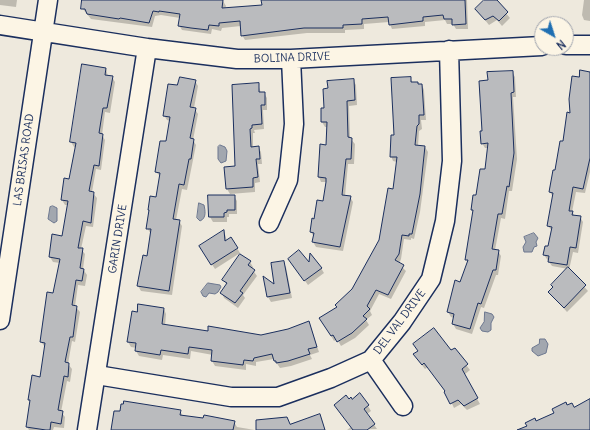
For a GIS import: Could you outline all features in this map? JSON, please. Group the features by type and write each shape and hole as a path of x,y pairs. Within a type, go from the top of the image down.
{"street":[{"name":"LAS BRISAS ROAD","path":"0,320 48,0"},
{"name":"BOLINA DRIVE","path":"0,25 147,48 237,59 291,59 534,46"},
{"path":"574,44 590,45"},
{"name":"GARIN DRIVE","path":"87,430 97,375 147,48"},
{"name":"DEL VAL DRIVE","path":"97,375 231,397 278,397 331,378 371,360 402,322 431,279 445,221 452,161 449,50"},
{"path":"269,223 288,180 294,124 291,59"},
{"path":"371,360 403,406"}],"shaded area":[{"path":"220,145 225,147 227,151 226,161 221,163 218,159 218,147"},
{"path":"199,203 204,205 205,211 204,218 200,221 197,218"},
{"path":"53,206 57,208 57,221 54,223 48,219 50,207"},
{"path":"534,233 538,238 536,242 537,246 534,247 532,252 524,252 523,247 526,242 524,237"},
{"path":"208,283 220,285 221,287 215,294 209,293 206,297 203,296 201,292"},
{"path":"485,312 492,314 494,317 491,323 491,330 488,332 482,331 480,328 484,322"},
{"path":"540,339 545,339 548,344 546,353 538,356 532,351 532,348 539,344"}],"building":[{"path":"82,0 223,0 222,8 262,5 261,0 465,0 466,24 452,25 452,19 444,19 443,15 423,17 423,21 389,25 388,17 362,19 362,24 343,25 343,28 304,28 241,36 240,21 219,23 219,26 209,25 208,30 178,26 180,14 153,11 149,23 87,14 85,9 81,9"},
{"path":"484,0 497,0 508,12 499,21 493,16 485,20 475,9"},
{"path":"82,64 106,68 105,75 113,76 107,108 103,108 99,133 103,134 99,166 94,165 89,191 94,192 91,223 83,221 78,248 83,248 80,268 84,269 82,281 76,280 72,305 77,306 73,337 70,337 65,362 69,363 68,377 64,376 58,410 63,411 61,424 51,422 50,430 46,430 26,427 30,400 28,400 32,375 40,377 45,343 40,342 47,292 53,293 60,259 49,257 52,234 62,236 68,201 61,200 64,178 69,179 76,143 70,142"},
{"path":"580,70 590,72 590,158 583,189 573,187 569,211 573,211 572,215 581,216 576,248 570,247 567,265 548,262 549,256 543,255 545,246 548,246 552,227 547,226 553,193 549,192 553,170 555,170 560,141 563,141 567,112 570,113 569,99 572,76 579,77"},
{"path":"513,71 514,92 511,93 514,153 509,187 507,186 502,214 498,214 492,249 499,250 496,270 493,270 481,304 478,303 470,329 452,324 454,314 447,312 455,280 460,282 468,260 465,260 473,210 471,210 473,195 476,195 480,169 485,169 488,143 481,144 480,131 482,131 479,81 488,80 487,72"},
{"path":"180,77 196,80 190,107 196,108 190,138 194,139 191,159 189,159 184,185 179,184 173,219 180,220 169,291 137,286 143,255 147,256 151,229 146,229 148,210 150,196 156,197 160,173 155,172 160,141 166,141 170,117 163,116 168,84 177,85"},
{"path":"411,77 411,82 418,82 418,84 422,84 424,115 419,115 415,145 425,146 420,194 412,234 409,234 409,236 402,235 399,254 395,260 404,265 388,295 376,290 367,306 370,309 363,316 367,319 352,333 337,342 319,318 337,307 335,305 352,289 379,240 388,188 393,189 397,157 390,157 391,135 394,135 391,78"},
{"path":"354,79 355,100 347,101 348,137 352,138 351,159 346,159 342,195 351,196 340,247 312,242 314,233 310,232 317,200 323,201 326,182 326,178 318,177 320,144 326,145 327,122 321,122 321,108 324,108 323,89 328,88 327,81"},
{"path":"259,83 259,92 265,92 265,105 261,105 262,124 252,125 252,128 250,129 251,147 259,146 260,159 256,159 258,177 253,178 253,187 226,189 224,167 235,166 232,85"},
{"path":"208,195 235,195 235,210 227,210 227,212 224,213 224,217 209,217"},
{"path":"224,230 225,241 231,237 238,248 211,265 199,246"},
{"path":"299,250 309,262 310,253 322,268 304,281 288,259"},
{"path":"240,254 251,261 248,265 255,270 240,291 243,293 235,303 220,293 227,283 222,280"},
{"path":"284,261 290,293 267,297 263,276 274,284 271,263"},
{"path":"568,267 586,285 564,308 548,292 553,287 551,285"},
{"path":"138,304 164,308 162,324 208,331 208,326 261,335 288,329 309,321 317,347 308,349 310,354 288,361 276,363 272,354 254,358 253,361 244,360 243,365 211,361 212,350 189,347 188,354 161,350 160,355 135,351 136,343 127,342 132,311 137,312"},
{"path":"434,328 451,350 455,348 468,364 462,369 478,398 464,406 458,400 450,404 444,392 445,391 424,363 422,365 413,354 418,351 413,344"},
{"path":"360,393 369,405 364,409 375,424 367,430 353,430 334,405 346,395 349,399 351,397 352,399"},
{"path":"590,399 590,430 517,430 527,426 525,423 535,418 536,421 554,413 552,409 566,402 567,405 572,403 574,407"},
{"path":"124,401 181,410 180,415 203,418 204,415 235,421 233,430 111,430 114,411 120,411 121,404 123,404"},
{"path":"320,414 325,430 256,430 256,420 287,417 290,424"}]}
